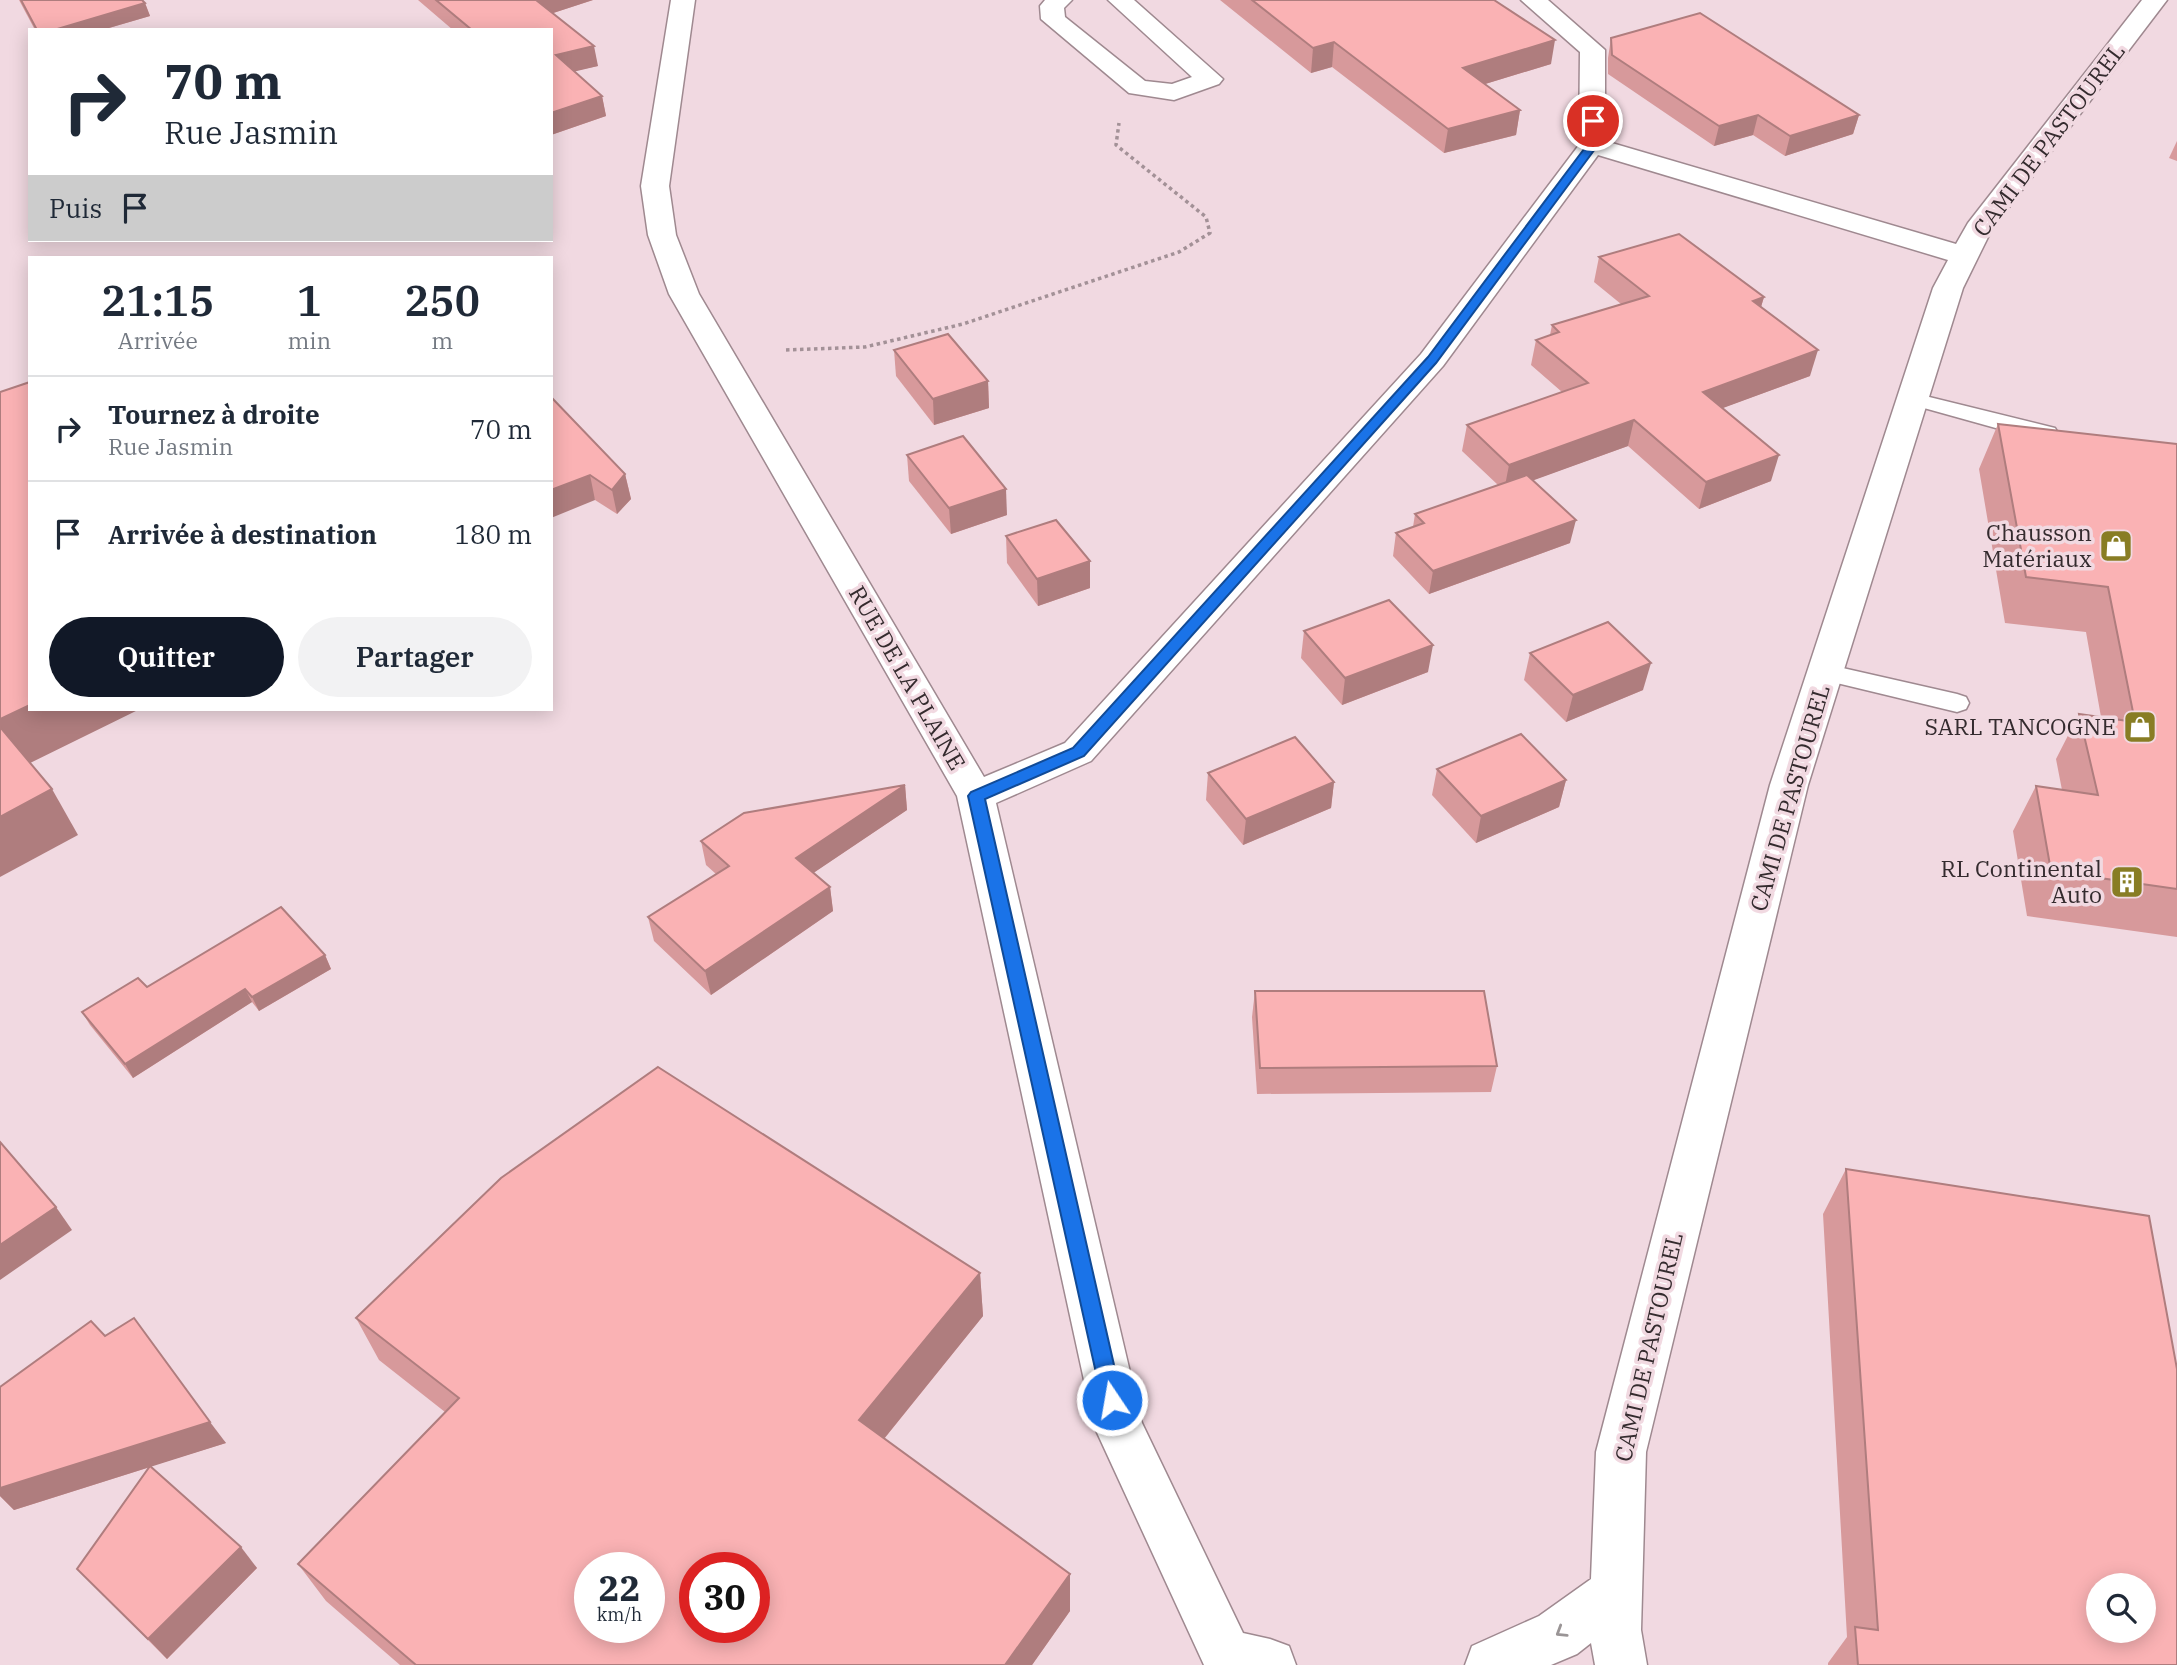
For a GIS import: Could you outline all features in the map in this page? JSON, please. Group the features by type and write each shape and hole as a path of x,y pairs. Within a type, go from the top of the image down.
{"street":[{"name":"RUE DE LA PLAINE","path":"682,0 655,186 666,247 684,294 734,383 976,796 1118,1426 1243,1662"},
{"path":"1060,0 1052,6 1053,19 1138,88 1174,92 1210,79 1120,0"},
{"path":"976,796 1078,752 1432,360 1592,145 1593,50 1533,0"},
{"name":"CAMI DE PASTOUREL","path":"1621,1665 1615,1630 1620,1452 1789,785 1948,288 1978,229 2155,0"},
{"path":"1592,145 1965,256"},
{"path":"1491,1665 1558,1635 1616,1592"}],"lane":[{"path":"1913,399 2028,430 2069,435"},
{"path":"1825,672 1957,704"}],"path":[{"path":"786,350 864,347 963,324 1179,252 1210,233 1206,217 1116,145 1121,115 1138,88"}],"building":[{"path":"21,0 142,0 145,3 61,28 36,28"},
{"path":"436,0 536,0 594,46 556,55 602,96 553,112 553,28 470,28"},
{"path":"1252,0 1494,0 1555,40 1463,68 1520,110 1448,129 1334,42 1313,48"},
{"path":"1700,13 1859,115 1790,136 1758,115 1719,126 1612,55 1611,38"},
{"path":"1679,234 1764,297 1753,301 1818,350 1703,392 1779,455 1706,482 1634,420 1509,465 1467,425 1588,383 1536,340 1559,332 1552,325 1649,296 1599,257"},
{"path":"948,334 988,381 933,399 894,350"},
{"path":"28,383 28,706 0,719 0,392"},
{"path":"553,399 625,474 612,490 590,475 553,489"},
{"path":"1998,424 2177,444 2177,889 2051,871 2036,786 2098,795 2079,714 2135,722 2108,587 2026,577"},
{"path":"963,436 1006,489 949,508 907,455"},
{"path":"1527,475 1576,520 1433,571 1396,533 1424,523 1415,514"},
{"path":"1056,520 1090,561 1037,579 1006,536"},
{"path":"1389,600 1433,645 1345,678 1304,631"},
{"path":"1608,622 1651,663 1573,695 1530,653"},
{"path":"0,727 52,789 0,817"},
{"path":"1521,734 1566,780 1481,816 1437,769"},
{"path":"1295,737 1334,782 1246,819 1208,773"},
{"path":"905,785 796,858 830,887 705,971 648,917 729,866 701,841 744,813"},
{"path":"281,907 325,955 252,997 245,989 125,1064 82,1012 138,978 147,987"},
{"path":"1255,991 1484,991 1497,1066 1260,1068"},
{"path":"658,1067 980,1273 859,1420 1070,1574 1005,1665 416,1665 298,1564 459,1398 356,1318 501,1178"},
{"path":"0,1142 56,1207 0,1245"},
{"path":"1846,1169 2149,1216 2177,1369 2177,1665 1858,1665 1855,1627 1878,1630"},
{"path":"134,1318 210,1422 0,1488 0,1387 91,1321 105,1336"},
{"path":"150,1466 241,1547 148,1639 77,1569"}],"place":[{"name":"Chausson Matériaux","path":"2116,546"},
{"name":"SARL TANCOGNE","path":"2140,727"},
{"name":"RL Continental Auto","path":"2127,882"}],"route":[{"path":"1112,1400 976,796 1078,752 1432,360 1592,145 1593,121"}]}
